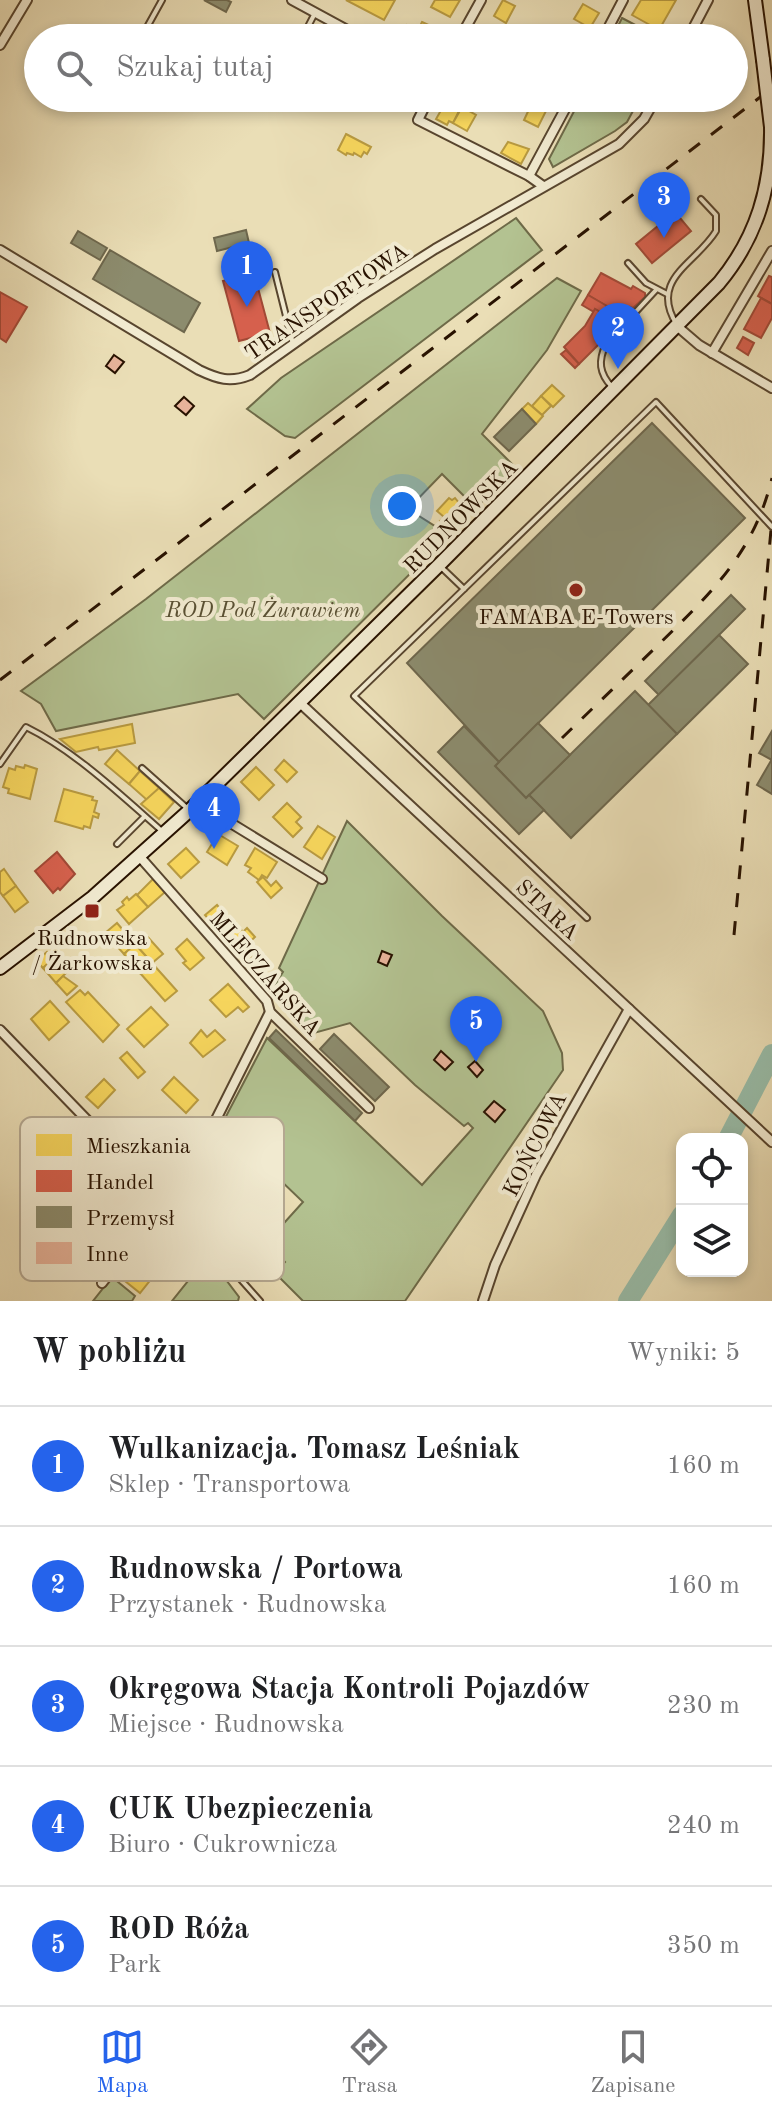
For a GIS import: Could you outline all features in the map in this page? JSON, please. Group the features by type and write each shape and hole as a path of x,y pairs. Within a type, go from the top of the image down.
{"main road":[{"name":"RUDNOWSKA","path":"0,968 93,897 194,807 678,327 735,265 752,234 769,175 771,127 755,0"}],"street":[{"path":"0,43 27,0"},
{"path":"292,0 336,24"},
{"path":"468,24 481,0"},
{"path":"610,24 623,0"},
{"path":"695,24 708,0"},
{"path":"422,112 418,120 543,186"},
{"path":"529,176 563,112"},
{"name":"TRANSPORTOWA","path":"0,250 214,377 237,380 250,375 384,282 619,144 648,112"},
{"path":"712,353 772,251"},
{"path":"678,327 712,353 772,388"},
{"name":"STARA","path":"299,702 772,1142"},
{"path":"194,807 322,879"},
{"name":"MLECZARSKA","path":"140,857 267,1001 270,1012 369,1108"},
{"name":"KOŃCOWA","path":"483,1301 495,1265 536,1175 629,1009"},
{"path":"218,1117 270,1012"},
{"path":"0,1030 85,1117"}],"lane":[{"path":"149,24 162,0"},
{"path":"310,24 316,13"},
{"path":"678,327 669,311 667,294 677,274 716,231 716,215 701,199"},
{"path":"628,263 646,283 667,294"},
{"path":"275,272 293,344"},
{"path":"615,390 601,372 602,353 615,334 656,290"},
{"path":"587,918 354,696 656,402 772,527"},
{"path":"439,565 464,589"},
{"path":"0,764 26,727 42,735 165,834"},
{"path":"142,768 194,807"},
{"path":"117,844 144,817"},
{"path":"242,1281 260,1301"}],"green space":[{"path":"622,18 633,24 619,24"},
{"path":"574,112 632,112 627,122 615,131 553,167 549,159"},
{"path":"516,218 542,250 295,438 285,436 247,409 281,378"},
{"name":"ROD Pod Żurawiem","path":"557,278 581,291 547,350 482,434 516,468 476,508 442,474 408,509 449,535 264,719 238,694 56,731 41,704 21,691 146,599"},
{"path":"347,821 543,1011 562,1053 563,1070 405,1301 303,1301 283,1281 284,1223 303,1202 284,1184 284,1117 226,1117 267,1038 422,1185 473,1128 468,1123 464,1126 415,1085 350,1023 314,1033 271,991 283,972 279,968"},
{"path":"109,1281 117,1281 135,1296 132,1301 93,1301"},
{"path":"188,1281 227,1281 239,1297 238,1301 172,1301"}],"building: Mieszkania":[{"path":"346,0 395,0 384,20"},
{"path":"435,0 460,0 450,17 431,7"},
{"path":"503,0 515,6 506,23 494,16"},
{"path":"641,0 676,0 662,24 648,24 632,15"},
{"path":"583,4 599,13 592,24 583,24 574,19"},
{"path":"440,112 458,112 453,123 449,121 447,125 436,119"},
{"path":"459,112 476,115 467,131 453,123"},
{"path":"528,112 546,112 538,127 524,120"},
{"path":"346,134 371,147 367,154 364,152 361,157 354,153 346,155 338,150"},
{"path":"508,142 529,149 521,164 501,153"},
{"path":"552,385 564,396 553,407 541,396"},
{"path":"541,396 551,406 542,415 532,406"},
{"path":"528,403 543,416 536,424 522,409"},
{"path":"449,498 455,498 461,509 445,526 440,521 444,517 437,511"},
{"path":"132,724 135,743 76,752 60,739"},
{"path":"117,750 140,771 129,784 105,764"},
{"path":"284,760 297,772 287,782 275,770"},
{"path":"25,765 37,769 30,799 8,793 9,789 3,787 9,768 15,770 16,766 24,768"},
{"path":"256,767 274,785 259,800 241,782"},
{"path":"140,771 159,788 147,800 129,784"},
{"path":"159,788 174,802 159,819 141,804"},
{"path":"64,789 97,801 94,812 99,814 98,818 93,816 90,828 55,821"},
{"path":"287,803 301,817 296,822 302,828 293,837 273,817"},
{"path":"318,826 335,837 322,859 304,847"},
{"path":"218,834 238,846 227,865 207,852"},
{"path":"186,848 199,862 181,878 168,864"},
{"path":"255,848 277,862 267,878 262,875 259,880 248,872 251,868 245,865"},
{"path":"4,869 16,886 3,896 0,892 0,872"},
{"path":"263,877 271,886 276,881 282,888 271,898 257,882"},
{"path":"153,879 165,892 148,907 137,895"},
{"path":"16,886 28,902 15,912 3,896"},
{"path":"136,894 148,907 129,924 117,910 124,905 122,902 127,897 129,900"},
{"path":"217,905 227,917 216,927 205,915"},
{"path":"117,923 135,944 124,954 105,933"},
{"path":"236,923 243,932 247,928 255,937 237,953 222,936"},
{"path":"146,935 163,954 152,963 135,944"},
{"path":"187,939 204,958 190,970 176,949"},
{"path":"135,944 152,963 140,973 124,954"},
{"path":"259,951 272,965 259,976 247,962"},
{"path":"47,952 53,959 43,968 36,961"},
{"path":"53,959 66,973 56,983 43,968"},
{"path":"152,963 177,991 165,1001 140,973"},
{"path":"63,976 77,986 67,995 56,983"},
{"path":"228,984 249,1007 243,1012 238,1007 226,1017 210,1000"},
{"path":"80,990 85,995 88,992 119,1025 103,1042 66,1002"},
{"path":"50,1001 69,1022 49,1040 31,1019"},
{"path":"151,1007 168,1025 144,1047 127,1029"},
{"path":"201,1030 207,1037 215,1030 225,1040 203,1057 190,1043"},
{"path":"127,1052 145,1072 138,1078 120,1058"},
{"path":"174,1077 198,1100 186,1113 162,1090"},
{"path":"104,1079 115,1090 98,1108 86,1097"},
{"path":"125,1281 150,1281 140,1293"}],"building: Handel":[{"path":"675,212 691,231 652,263 636,244"},
{"path":"254,273 270,333 239,341 223,281"},
{"path":"601,273 631,289 633,286 645,293 645,297 633,308 630,307 624,317 615,308 613,310 588,295"},
{"path":"769,276 772,277 772,304 758,296"},
{"path":"0,292 27,307 6,342 0,338"},
{"path":"588,295 607,306 602,313 582,305"},
{"path":"761,298 772,304 772,318 761,338 744,329"},
{"path":"607,306 620,311 600,343 579,364 564,347 585,326 595,309 602,313"},
{"path":"743,337 754,343 748,355 737,348"},
{"path":"566,350 579,364 575,368 561,354"},
{"path":"57,852 75,874 53,893 35,871"}],"building: Przemysł":[{"path":"204,0 227,0 231,2 226,12"},
{"path":"246,230 249,243 217,251 214,238"},
{"path":"78,231 107,248 100,260 71,243"},
{"path":"110,250 200,303 184,332 93,279"},
{"path":"522,409 536,424 509,451 494,437"},
{"name":"FAMABA E-Towers","path":"652,423 745,518 499,762 407,663"},
{"path":"731,595 745,609 659,695 645,681"},
{"path":"719,635 748,664 677,734 648,705"},
{"path":"635,691 677,734 571,838 529,795"},
{"path":"538,723 570,755 526,798 495,766"},
{"path":"464,726 499,762 495,766 526,798 529,795 544,810 519,834 438,752"},
{"path":"772,731 772,760 759,753"},
{"path":"772,759 772,794 757,785"},
{"path":"276,1030 362,1113 355,1121 269,1038"},
{"path":"334,1034 389,1087 375,1101 320,1049"}],"building: Inne":[{"path":"114,355 124,362 115,373 106,366"},
{"path":"184,397 194,406 186,415 175,406"},
{"path":"382,951 392,955 387,966 378,962"},
{"path":"441,1051 453,1062 445,1070 434,1060"},
{"path":"475,1061 483,1070 477,1077 468,1067"},
{"path":"494,1101 505,1110 495,1122 484,1112"}],"waterway":[{"path":"731,1133 772,1054"},
{"path":"628,1301 676,1225"}],"railway":[{"path":"748,106 772,88"},
{"path":"0,680 741,112"},
{"path":"562,738 694,610 727,572 754,529 772,478"},
{"path":"734,935 772,519"}],"place":[{"name":"Okręgowa Stacja Kontroli Pojazdów","path":"664,238"},
{"name":"Wulkanizacja. Tomasz Leśniak","path":"247,307"},
{"name":"Rudnowska / Portowa","path":"618,369"},
{"name":"FAMABA E-Towers","path":"576,590"},
{"name":"CUK Ubezpieczenia","path":"214,849"},
{"name":"Rudnowska / Żarkowska","path":"92,911"},
{"name":"ROD Róża","path":"476,1062"}]}
